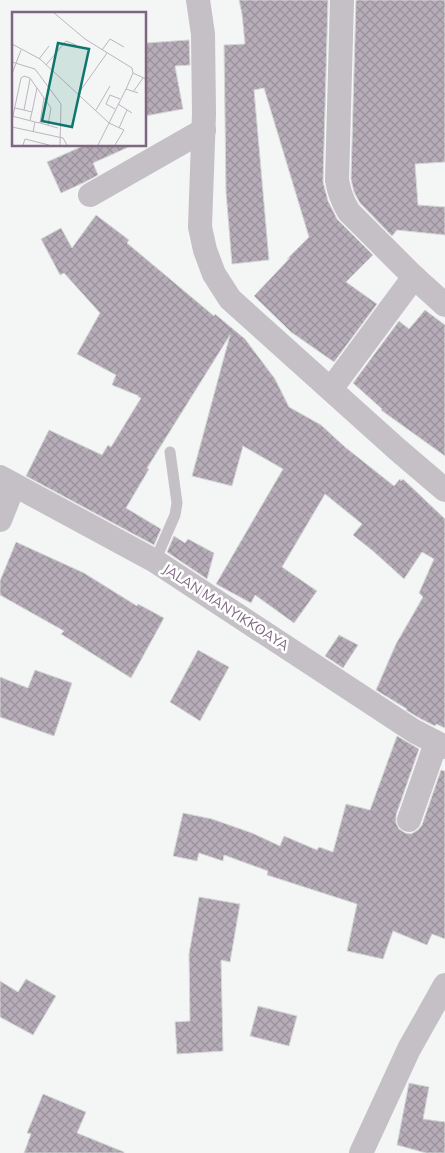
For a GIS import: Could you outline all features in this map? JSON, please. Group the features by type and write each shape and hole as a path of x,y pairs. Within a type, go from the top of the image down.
{"street":[{"path":"198,0 203,34 204,130 200,227 205,250 214,274 230,299 445,490"},
{"path":"342,0 337,180 339,191 349,212 445,305"},
{"path":"90,195 204,130"},
{"path":"331,389 414,277"},
{"path":"0,520 7,481"},
{"name":"JALAN MANYIKKOAYA","path":"7,481 155,561 414,731 441,745"},
{"path":"410,820 441,745"},
{"path":"361,1153 409,1049 445,985"}],"lane":[{"path":"155,561 177,509 170,452"}],"building":[{"path":"239,0 328,0 323,182 328,201 337,219 373,255 346,282 377,304 334,362 291,332 254,296 309,237 264,88 254,90 269,260 232,264 226,192 224,45 245,44"},
{"path":"356,0 445,0 445,162 415,164 418,205 445,207 445,235 397,230 392,236 360,203 354,192 351,179"},
{"path":"189,40 190,65 175,66 183,109 146,116 146,43"},
{"path":"83,146 131,146 93,163 98,175 61,193 47,162"},
{"path":"96,215 129,240 127,243 214,316 215,314 245,339 275,379 289,407 321,425 394,486 400,479 401,481 403,479 445,519 445,728 436,724 435,726 421,719 376,690 396,644 423,597 419,593 434,559 422,552 404,579 353,535 362,524 325,494 282,567 317,591 294,623 255,595 251,603 216,584 283,469 243,446 232,486 192,476 230,335 147,468 149,469 126,508 161,529 154,545 26,476 49,430 102,455 108,445 111,447 141,398 112,385 116,375 77,354 100,313 64,273 60,275 41,239 61,228 72,248"},
{"path":"425,310 445,325 445,456 381,410 353,383 399,321 409,329"},
{"path":"174,536 185,543 188,539 214,553 207,579 167,552"},
{"path":"16,542 84,573 137,606 138,604 164,618 131,678 61,634 64,631 0,595 0,581"},
{"path":"339,635 358,645 343,668 325,656"},
{"path":"198,650 229,667 200,721 170,702"},
{"path":"35,670 72,683 54,736 0,717 0,677 28,688"},
{"path":"397,736 419,749 396,815 396,823 399,829 411,834 422,825 441,770 445,771 445,939 432,934 427,945 393,931 383,959 347,951 357,904 267,875 268,871 224,855 223,861 199,853 197,861 173,856 183,813 212,819 252,833 280,846 284,836 317,850 319,847 333,852 346,804 370,810"},
{"path":"199,897 240,904 230,962 221,960 223,1051 177,1054 175,1022 190,1021 189,954"},
{"path":"26,979 56,996 33,1035 0,1017 0,981 18,992"},
{"path":"258,1006 297,1016 289,1046 250,1036"},
{"path":"409,1083 429,1087 423,1119 445,1122 445,1153 426,1153 397,1145"},
{"path":"43,1094 86,1112 77,1133 124,1153 24,1153 31,1134 27,1133"}]}
